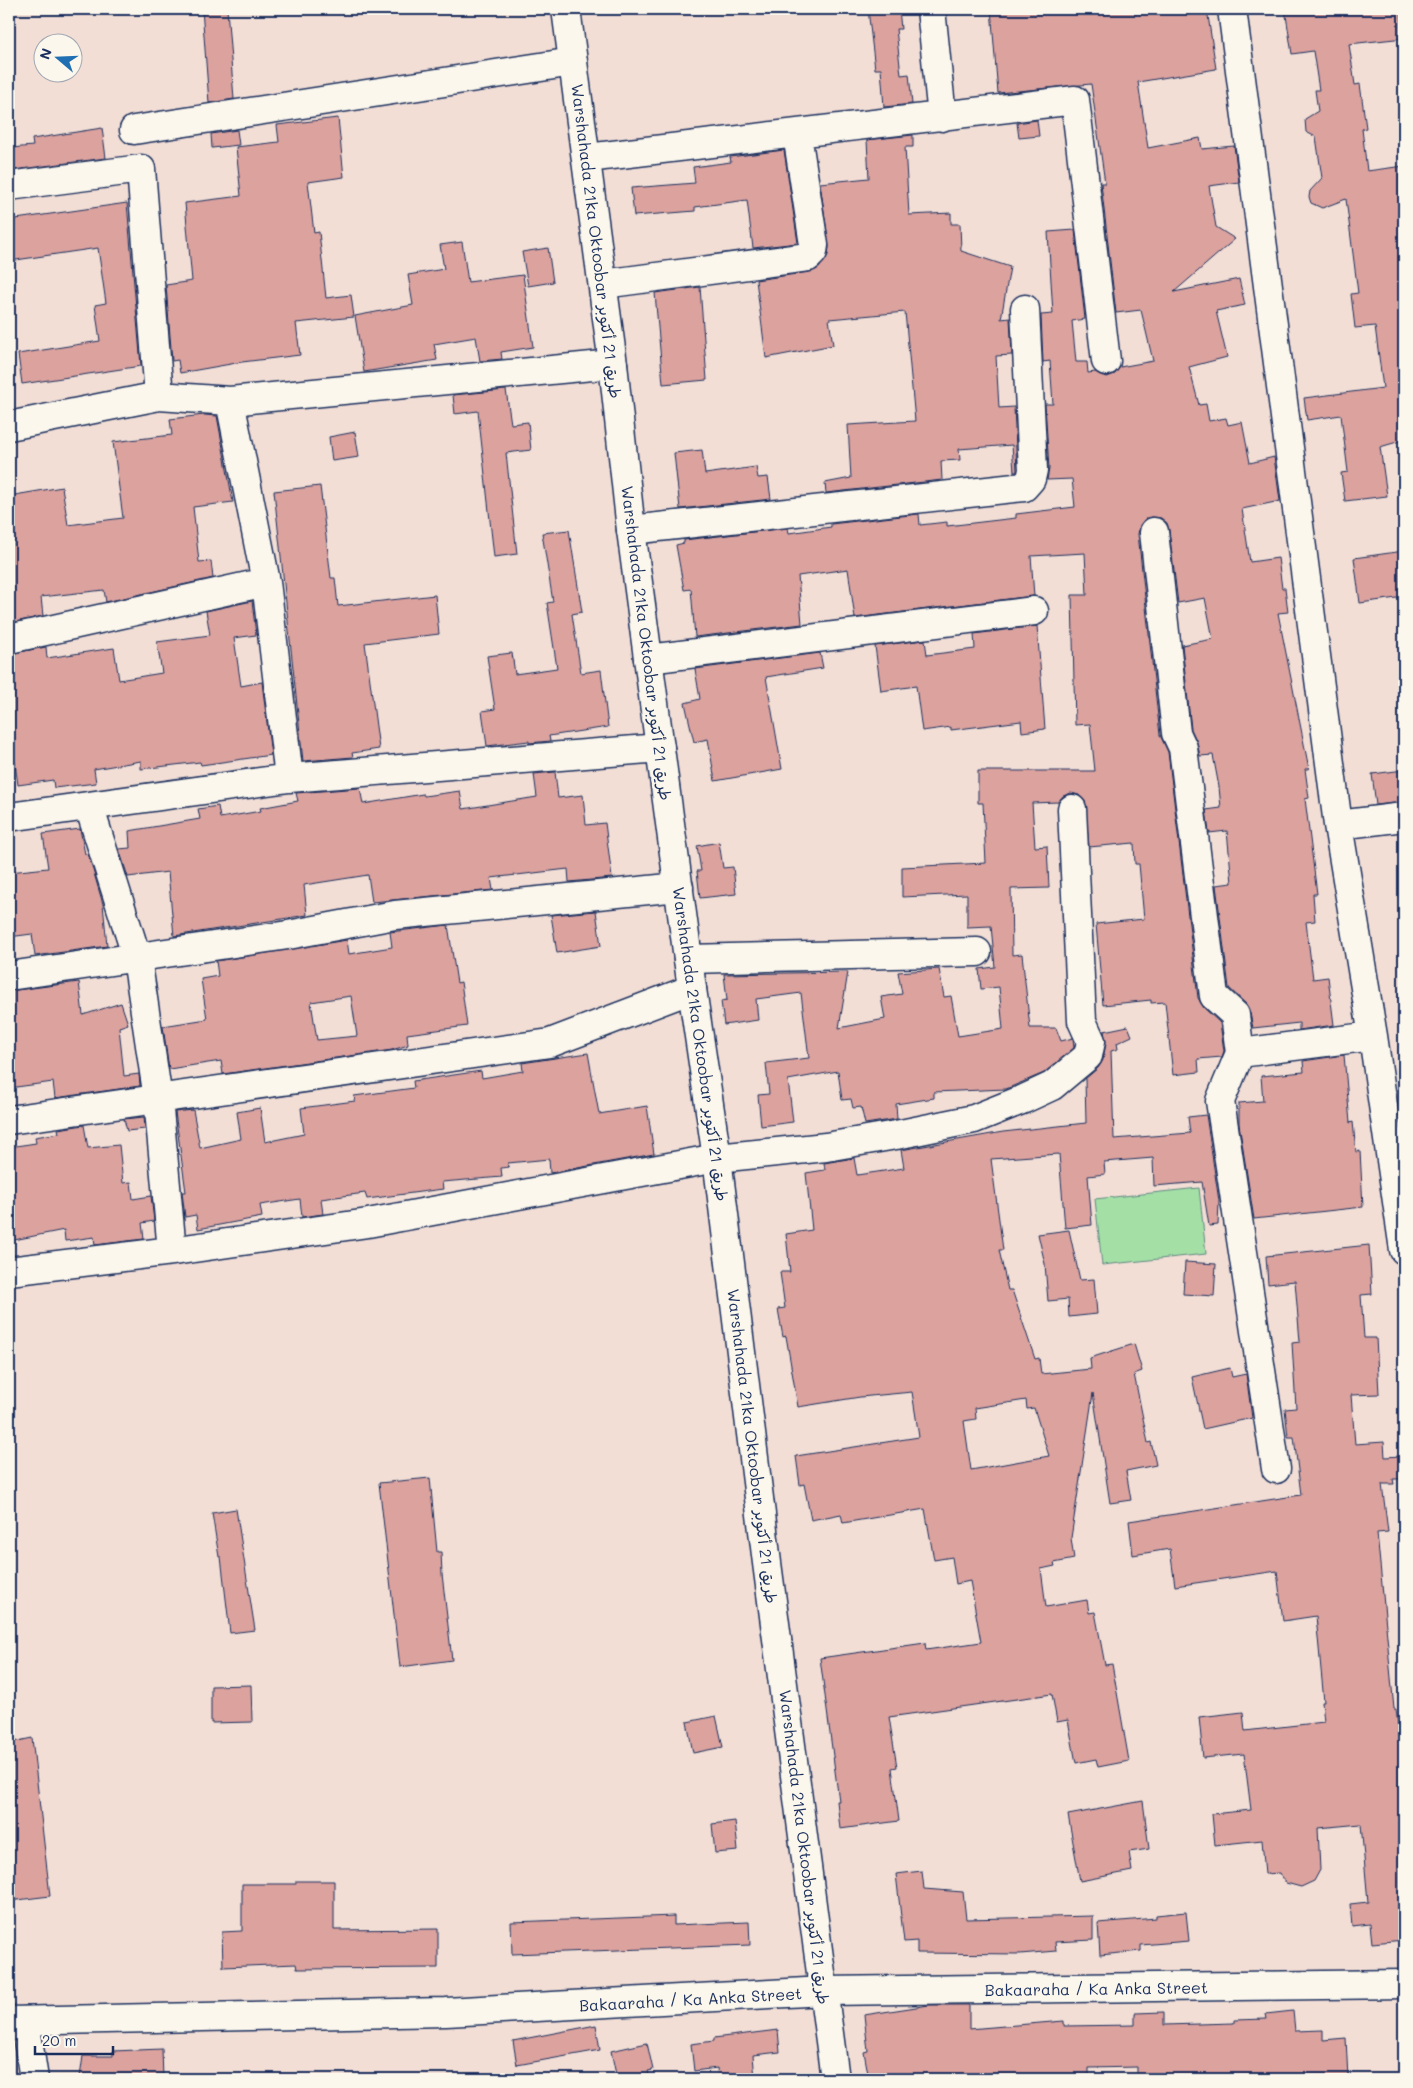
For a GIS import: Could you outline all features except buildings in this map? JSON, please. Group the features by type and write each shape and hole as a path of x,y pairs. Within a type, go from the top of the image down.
{"street":[{"name":"Warshahada 21ka Oktoobar طريق 21 أكتوبر","path":"566,9 613,364 631,530 692,989 717,1158 766,1554 835,2079"},
{"path":"931,9 942,117"},
{"path":"1232,9 1338,825 1373,1036 1404,1250"},
{"path":"134,130 573,62"},
{"path":"587,158 1075,100 1106,361"},
{"path":"603,284 808,257 814,252 814,245 796,134"},
{"path":"9,186 141,169 159,396"},
{"path":"631,530 1024,487 1031,479 1033,470 1025,309"},
{"path":"9,426 159,396 230,401 613,364"},
{"path":"230,401 266,582 274,664 289,778"},
{"path":"1154,532 1176,734 1183,748 1214,996 1235,1015 1240,1053 1220,1100 1276,1469"},
{"path":"9,639 266,582"},
{"path":"648,659 1034,611"},
{"path":"9,817 289,778 660,748"},
{"path":"89,806 137,958 158,1099 172,1251"},
{"path":"9,1271 172,1251 368,1223 717,1158 826,1146 974,1119 1052,1086 1088,1056 1091,1041 1082,1021 1072,809"},
{"path":"1338,825 1404,817"},
{"path":"9,976 137,958 395,915 679,887"},
{"path":"688,959 977,952"},
{"path":"9,1120 550,1043 692,989"},
{"path":"1240,1053 1373,1036"},
{"name":"Bakaaraha / Ka Anka Street","path":"17,2021 446,2012 824,1991 1404,1984"},
{"path":"17,2021 34,2079"}],"green space":[{"path":"1199,1188 1206,1254 1102,1265 1095,1199"}]}
